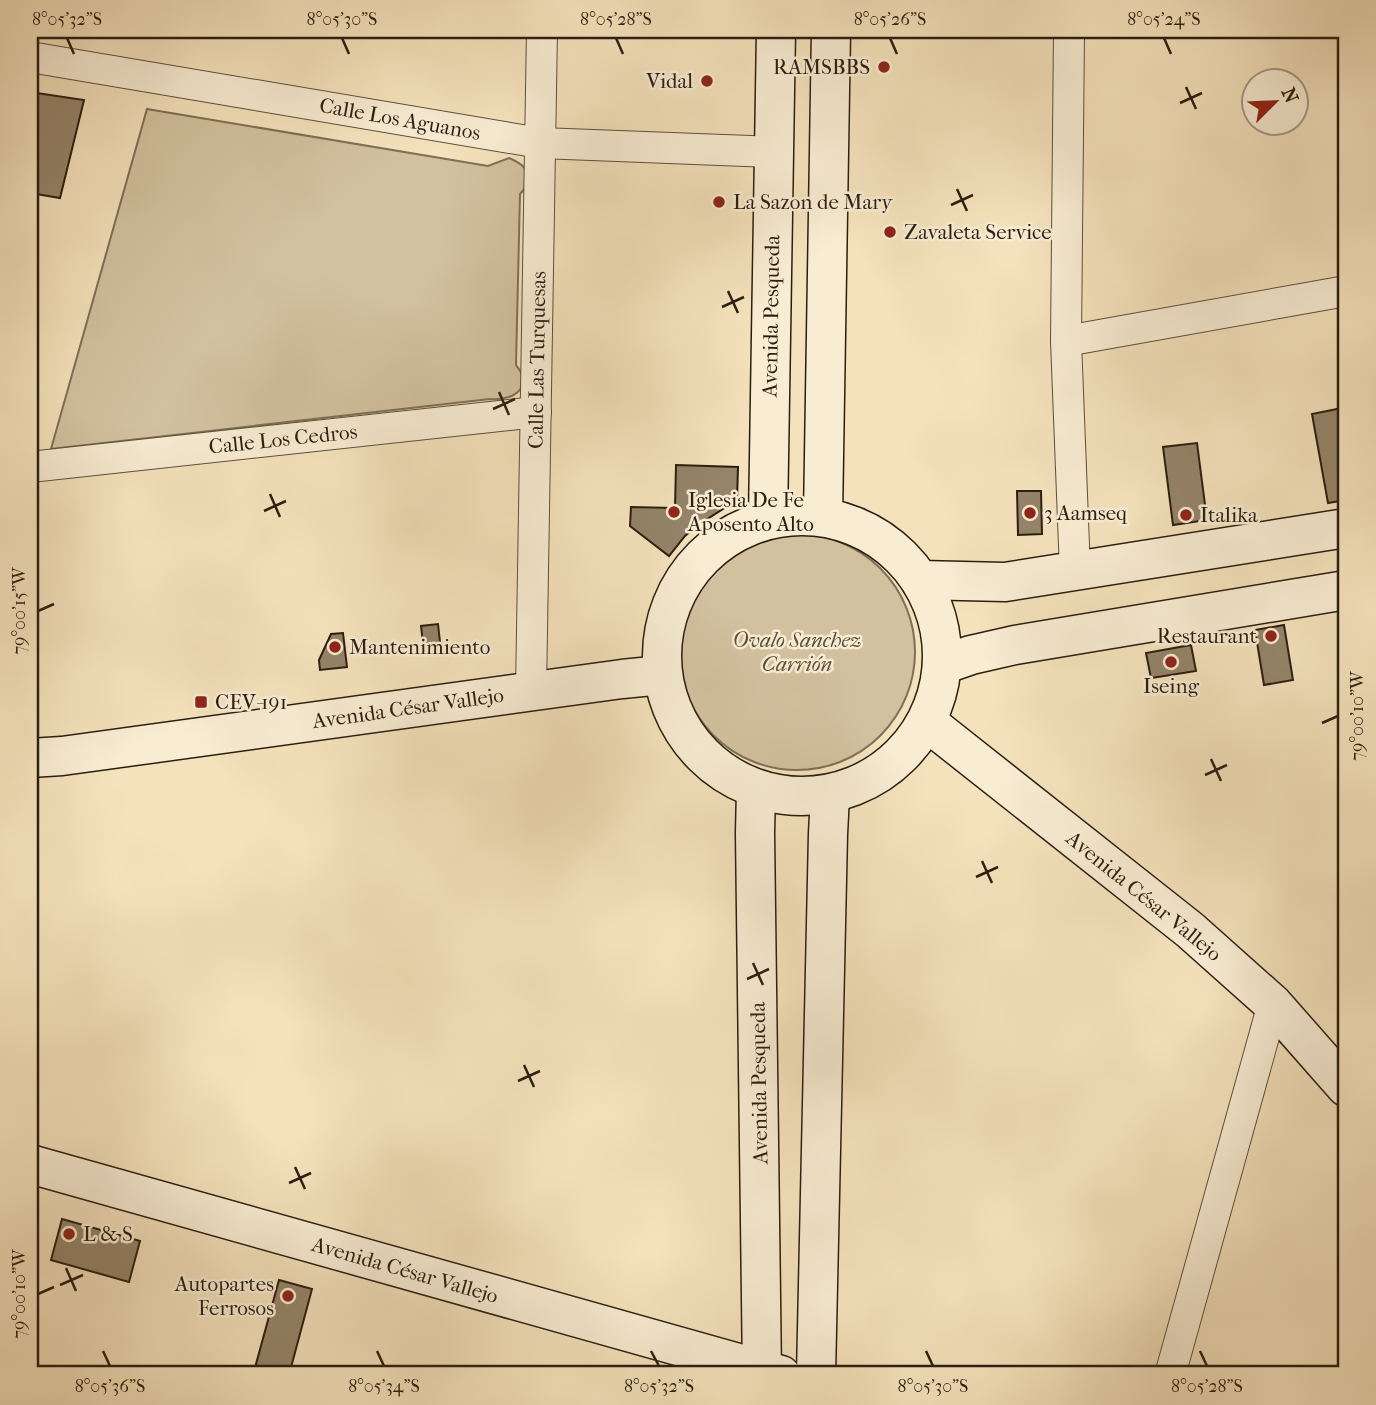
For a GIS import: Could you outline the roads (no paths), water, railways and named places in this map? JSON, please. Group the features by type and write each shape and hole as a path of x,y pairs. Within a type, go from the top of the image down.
{"main road":[{"name":"Avenida Pesqueda","path":"768,519 776,30"},
{"path":"823,517 831,30"},
{"path":"796,515 823,517 852,525 878,538 902,557 920,580 934,607 941,636 942,665 937,695 927,722 903,756 869,781 830,795 793,797 756,790 728,776 703,757 684,733 670,705 662,675 663,633 675,594 690,571 698,560 730,535 768,519 796,515"},
{"path":"920,580 1005,582 1346,528"},
{"path":"942,665 1015,645 1346,590"},
{"name":"Avenida César Vallejo","path":"30,758 62,756 662,675"},
{"name":"Avenida César Vallejo","path":"927,722 1190,930 1273,1004 1346,1087"},
{"name":"Avenida Pesqueda","path":"756,790 768,1374"},
{"path":"816,1375 830,795"},
{"name":"Avenida César Vallejo","path":"30,1164 768,1374"}],"street":[{"name":"Calle Las Turquesas","path":"531,691 542,30"},
{"path":"1069,30 1066,341 1075,571"},
{"name":"Calle Los Aguanos","path":"30,57 540,143 774,152"},
{"path":"1066,341 1346,291"},
{"name":"Calle Los Cedros","path":"30,467 536,412"},
{"path":"1170,1375 1273,1004"}],"place":[{"name":"RAMSBBS","path":"884,67"},
{"name":"Vidal","path":"707,81"},
{"name":"La Sazon de Mary","path":"719,202"},
{"name":"Zavaleta Service","path":"890,232"},
{"name":"Iglesia De Fe Aposento Alto","path":"674,512"},
{"name":"3 Aamseq","path":"1030,513"},
{"name":"Italika","path":"1186,515"},
{"name":"Restaurant","path":"1271,636"},
{"name":"Mantenimiento","path":"335,647"},
{"name":"Iseing","path":"1171,662"},
{"name":"CEV-191","path":"201,702"},
{"name":"L & S","path":"69,1234"},
{"name":"Autopartes Ferrosos","path":"288,1296"}],"park label":[{"name":"Ovalo Sanchez Carrión","path":"797,652"}]}
